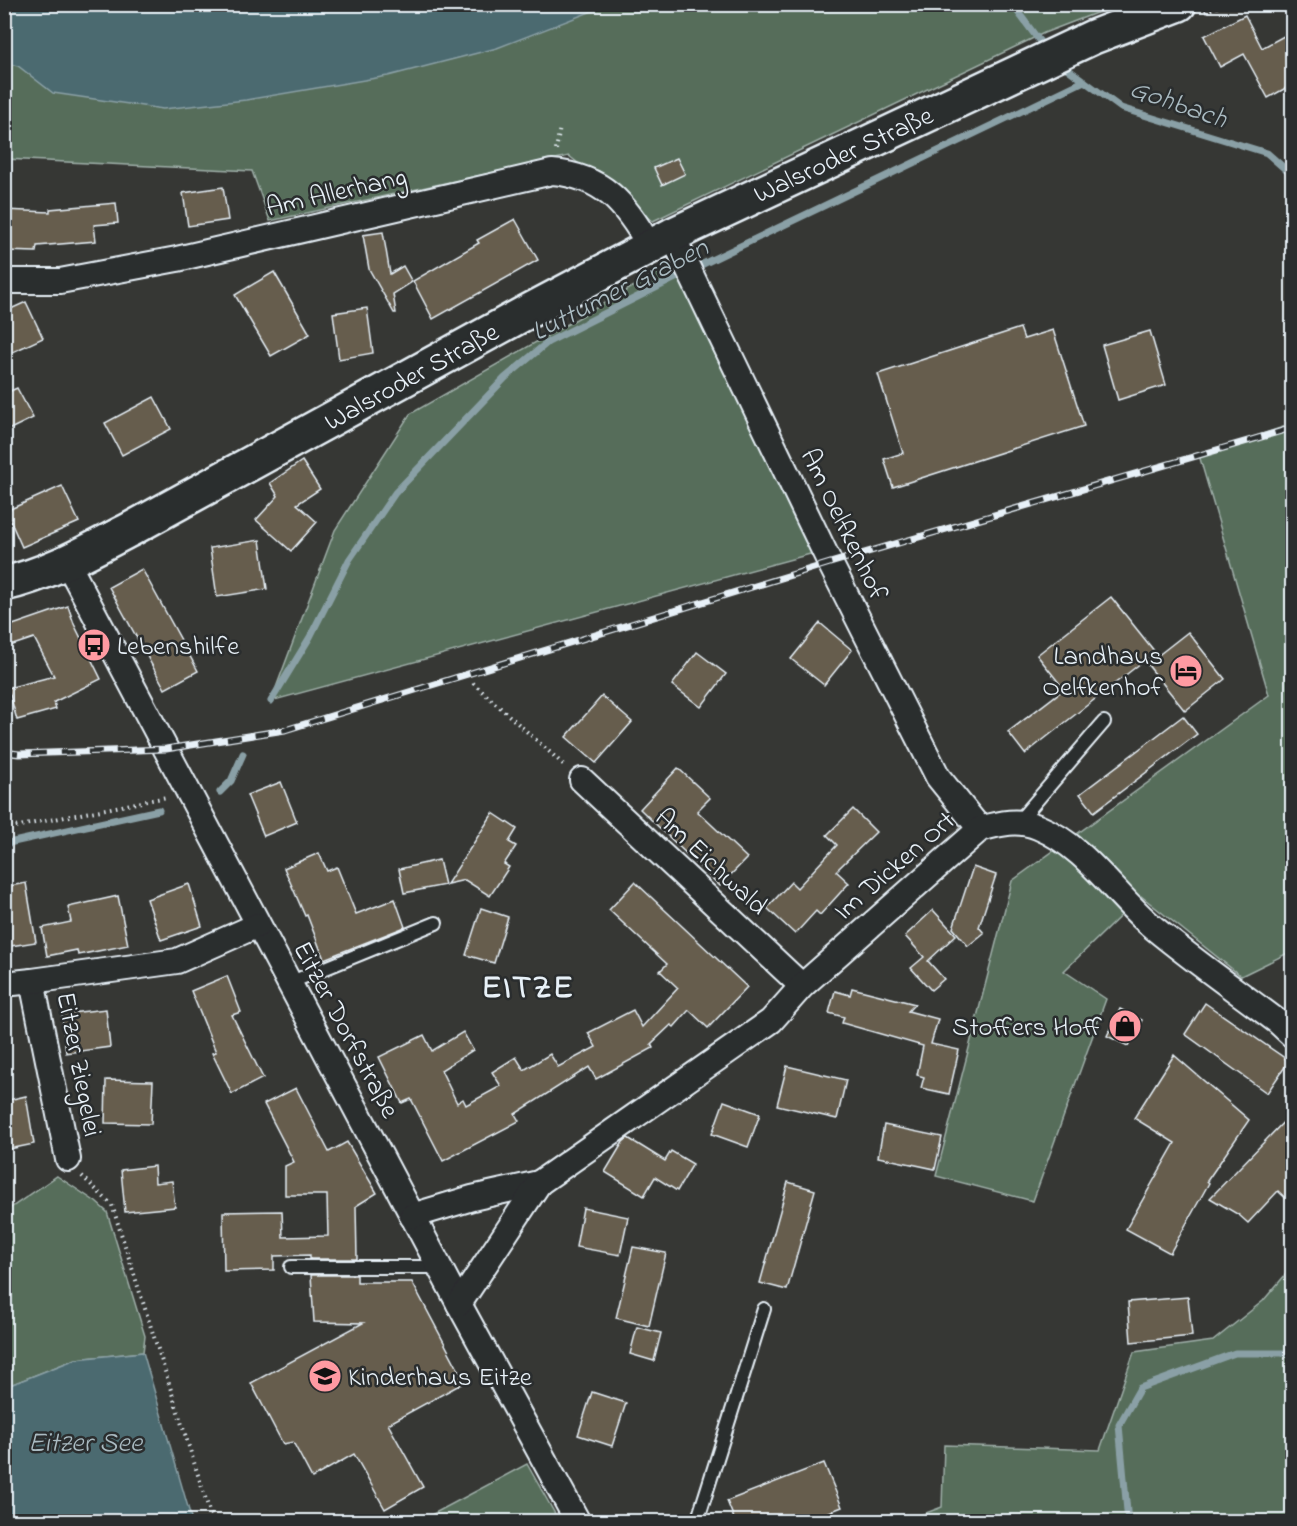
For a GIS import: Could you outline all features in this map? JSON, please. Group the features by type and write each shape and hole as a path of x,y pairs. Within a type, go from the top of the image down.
{"main road":[{"name":"Walsroder Straße","path":"4,584 23,580 67,562 668,245 1011,75 1094,37 1179,4"}],"street":[{"name":"Am Allerhang","path":"4,281 60,281 177,259 552,171 584,178 601,186 616,198 636,221 668,245"},
{"name":"Am Oelfkenhof","path":"668,245 697,287 830,563 938,777 980,829"},
{"name":"Eitzer Dorfstraße","path":"67,562 412,1216 578,1521"},
{"name":"Am Eichwald","path":"582,780 802,986"},
{"name":"Im Dicken Ort","path":"459,1304 540,1183 771,1021 802,986 980,829 1019,821"},
{"path":"1019,821 1053,834 1075,849 1153,927 1293,1035"},
{"name":"Eitzer Ziegelei","path":"4,984 177,961 258,925"},
{"name":"Eitzer Ziegelei","path":"32,981 68,1159"},
{"name":"Im Dicken Ort","path":"412,1216 472,1198 540,1183"}],"lane":[{"path":"1019,821 1104,722"},
{"path":"289,983 436,923"},
{"path":"291,1267 439,1266"},
{"path":"697,1521 764,1309"}],"path":[{"path":"558,138 560,127"},
{"path":"473,683 582,780"},
{"path":"4,829 188,793"},
{"path":"68,1159 112,1205 213,1521"}],"green space":[{"path":"5,5 1117,5 1044,33 653,221 569,156 270,221 252,171 5,159"},
{"path":"678,261 814,553 271,701 335,530 410,414"},
{"path":"1292,424 1292,951 1241,976 1141,896 1064,971 1106,999 1033,1201 936,1176 1012,881 1269,695 1199,455"},
{"path":"57,1176 107,1212 145,1336 143,1352 76,1359 5,1387 5,1212"},
{"path":"1292,1267 1292,1521 905,1521 942,1507 944,1445 1100,1450 1134,1352 1213,1341 1263,1301"},
{"path":"527,1464 559,1521 420,1521"}],"water":[{"path":"5,4 608,5 497,48 388,76 246,100 163,109 53,93 18,66 5,63"},
{"name":"Eitzer See","path":"143,1352 192,1521 5,1521 5,1387 76,1359"}],"building":[{"path":"1245,15 1262,48 1293,31 1293,84 1268,98 1244,54 1220,67 1204,36"},
{"path":"677,158 685,174 662,185 654,168"},
{"path":"223,187 228,220 188,226 183,193"},
{"path":"116,203 118,223 94,225 96,241 37,246 36,252 4,251 4,210 50,212 50,209"},
{"path":"515,219 538,260 433,319 413,281 479,243 477,240"},
{"path":"383,232 390,274 403,266 412,282 393,294 396,313 369,269 363,235"},
{"path":"274,272 310,334 271,356 235,295"},
{"path":"26,302 43,338 4,356 4,312"},
{"path":"367,308 373,353 339,359 333,313"},
{"path":"1020,328 1024,339 1053,330 1084,426 893,487 884,459 903,453 878,374"},
{"path":"1150,331 1166,385 1118,400 1102,345"},
{"path":"17,388 33,418 4,432 4,394"},
{"path":"154,397 171,429 122,455 105,423"},
{"path":"302,461 320,489 297,504 317,522 291,551 256,520 278,496 270,483"},
{"path":"62,486 79,522 22,547 6,511"},
{"path":"260,540 267,589 217,597 210,548"},
{"path":"142,569 198,671 165,689 109,587"},
{"path":"1111,597 1155,652 1025,754 1008,732 1064,689 1037,655"},
{"path":"68,606 74,624 101,679 54,702 56,709 17,720 8,688 54,676 34,638 4,648 4,628"},
{"path":"820,623 852,650 824,685 791,659"},
{"name":"Landhaus Oelfkenhof","path":"1188,632 1225,679 1185,711 1147,664"},
{"path":"697,652 726,674 701,707 672,685"},
{"path":"602,696 632,722 596,763 566,737"},
{"path":"1183,716 1197,734 1094,812 1080,794"},
{"path":"678,768 710,798 697,811 747,858 720,886 640,809"},
{"path":"281,782 297,822 264,836 247,795"},
{"path":"853,809 876,832 836,871 849,883 820,915 816,911 795,934 767,908 791,882 797,888 837,845 827,835"},
{"path":"493,813 517,829 509,842 516,846 504,864 509,867 490,896 465,880 447,884"},
{"path":"319,853 327,871 337,867 356,914 395,899 405,927 324,959 307,915 305,916 284,868"},
{"path":"439,860 445,885 404,893 399,869"},
{"path":"973,867 996,875 979,927 984,933 968,946 953,928"},
{"path":"635,882 747,987 708,1028 689,1010 674,1027 671,1025 651,1044 653,1048 596,1079 589,1067 515,1114 519,1121 443,1161 411,1099 402,1103 379,1057 424,1035 432,1051 463,1032 473,1050 441,1070 457,1103 463,1099 466,1105 501,1086 492,1072 516,1057 524,1070 550,1054 558,1067 596,1047 588,1033 633,1010 642,1027 678,988 660,971 667,964 609,910"},
{"path":"26,883 36,942 4,947 4,887"},
{"path":"189,884 202,926 161,940 147,899"},
{"path":"118,896 128,945 78,955 77,950 47,956 42,928 71,922 68,907"},
{"path":"481,908 508,917 494,963 466,955"},
{"path":"933,910 956,935 928,961 944,979 931,990 911,968 924,957 905,936"},
{"path":"227,976 241,1012 232,1015 263,1078 232,1094 212,1053 216,1052 191,991"},
{"path":"852,988 915,1004 908,1011 938,1019 931,1044 959,1050 949,1094 921,1088 924,1077 917,1075 923,1046 842,1023 844,1017 829,1013 835,991 850,995"},
{"path":"1205,1003 1289,1061 1267,1093 1185,1034"},
{"path":"106,1009 110,1047 66,1053 62,1014"},
{"path":"1120,1009 1142,1020 1128,1046 1107,1036"},
{"path":"1174,1055 1249,1120 1207,1181 1209,1183 1170,1253 1126,1229 1175,1143 1134,1118"},
{"path":"787,1066 846,1080 837,1119 777,1105"},
{"path":"106,1080 153,1081 151,1124 105,1123"},
{"path":"296,1088 329,1152 347,1142 377,1193 356,1206 357,1259 310,1259 310,1255 274,1256 274,1270 224,1271 223,1212 282,1211 283,1237 328,1236 327,1195 285,1195 285,1166 294,1162 264,1104"},
{"path":"26,1096 34,1144 9,1149 4,1128 4,1101"},
{"path":"724,1101 760,1114 748,1147 712,1134"},
{"path":"1293,1112 1293,1205 1278,1191 1248,1223 1210,1198"},
{"path":"884,1125 942,1137 935,1169 878,1157"},
{"path":"628,1138 665,1161 671,1151 693,1164 677,1191 655,1177 644,1196 605,1172 623,1142"},
{"path":"154,1166 155,1183 172,1181 175,1207 125,1212 121,1170"},
{"path":"788,1182 815,1190 787,1290 760,1283"},
{"path":"583,1208 628,1217 620,1255 576,1247"},
{"path":"633,1247 666,1253 649,1326 616,1318"},
{"path":"311,1275 357,1275 357,1282 412,1282 465,1382 388,1424 423,1487 385,1509 354,1454 312,1478 293,1442 283,1444 251,1383 363,1323 314,1322"},
{"path":"1188,1297 1192,1336 1131,1342 1128,1302"},
{"path":"637,1327 661,1333 654,1361 630,1354"},
{"path":"592,1392 626,1403 612,1446 578,1435"},
{"path":"824,1463 842,1507 806,1521 735,1521 727,1501"}],"waterway":[{"name":"Gohbach","path":"1012,4 1046,50"},
{"name":"Gohbach","path":"1061,64 1121,108 1267,153 1292,175"},
{"name":"Luttumer Graben","path":"271,701 310,637 349,560 395,493 505,378 548,342 705,263 1084,81"},
{"name":"Luttumer Graben","path":"220,792 231,781 243,754"},
{"name":"Luttumer Graben","path":"4,844 159,810"},
{"name":"Gohbach","path":"1128,1522 1119,1425 1140,1388 1235,1353 1292,1353"}],"railway":[{"path":"4,752 19,754 166,749 285,730 830,563 1292,428"}],"place":[{"name":"Lebenshilfe","path":"94,645"},
{"name":"Landhaus Oelfkenhof","path":"1186,671"},
{"name":"Stoffers Hoff","path":"1125,1026"},
{"name":"Kinderhaus Eitze","path":"325,1376"}],"district":[{"name":"EITZE","path":"528,985"}]}
